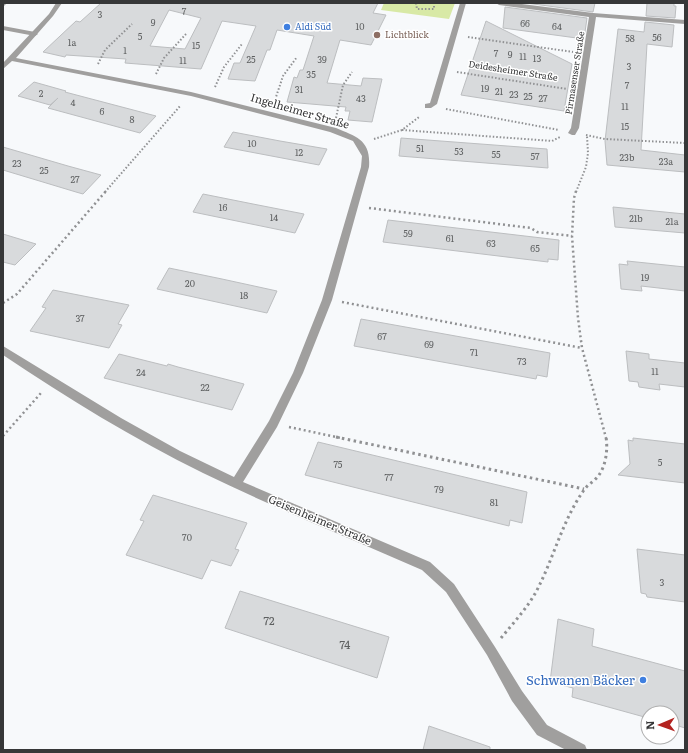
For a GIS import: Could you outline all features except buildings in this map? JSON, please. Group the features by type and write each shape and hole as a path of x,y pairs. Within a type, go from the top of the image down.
{"street":[{"path":"3,67 35,34 59,3"},
{"path":"428,106 432,104 463,3"},
{"path":"499,3 593,15 685,22"},
{"name":"Pirmasenser Straße","path":"572,133 575,128 593,15"},
{"path":"3,28 35,34"},
{"name":"Ingelheimer Straße","path":"12,59 191,94 333,130 356,139 360,144"},
{"path":"236,483 273,424 298,373 327,300 365,167 366,156 360,144"},
{"name":"Geisenheimer Straße","path":"3,350 51,382 130,430 236,483 426,566 450,588 491,651 517,696 542,730 580,750"}],"path":[{"path":"416,3 417,9 434,9 434,3"},
{"path":"92,74 105,50 132,24"},
{"path":"150,86 164,58 186,34"},
{"path":"453,35 587,54"},
{"path":"211,99 224,67 242,44"},
{"path":"271,115 283,76 297,57"},
{"name":"Deidesheimer Straße","path":"443,70 581,91"},
{"path":"333,130 343,85 352,72"},
{"path":"3,303 17,294 191,94"},
{"path":"360,144 402,130 420,116 428,106 605,139 685,143"},
{"path":"402,130 552,141 572,133"},
{"path":"491,651 528,605 540,585 568,519 584,489 599,475 606,456 607,444 604,424 582,348 578,318 572,236 574,198 580,179 586,167 587,136"},
{"path":"354,206 531,228 537,232 572,236"},
{"path":"327,300 582,348"},
{"path":"3,436 51,382"},
{"path":"273,424 584,489"}],"green space":[{"path":"384,3 455,3 449,19 381,10"}],"place":[{"name":"Aldi Süd","path":"287,27"},
{"name":"Lichtblick","path":"377,35"},
{"name":"Schwanen Bäcker","path":"643,680"}]}
